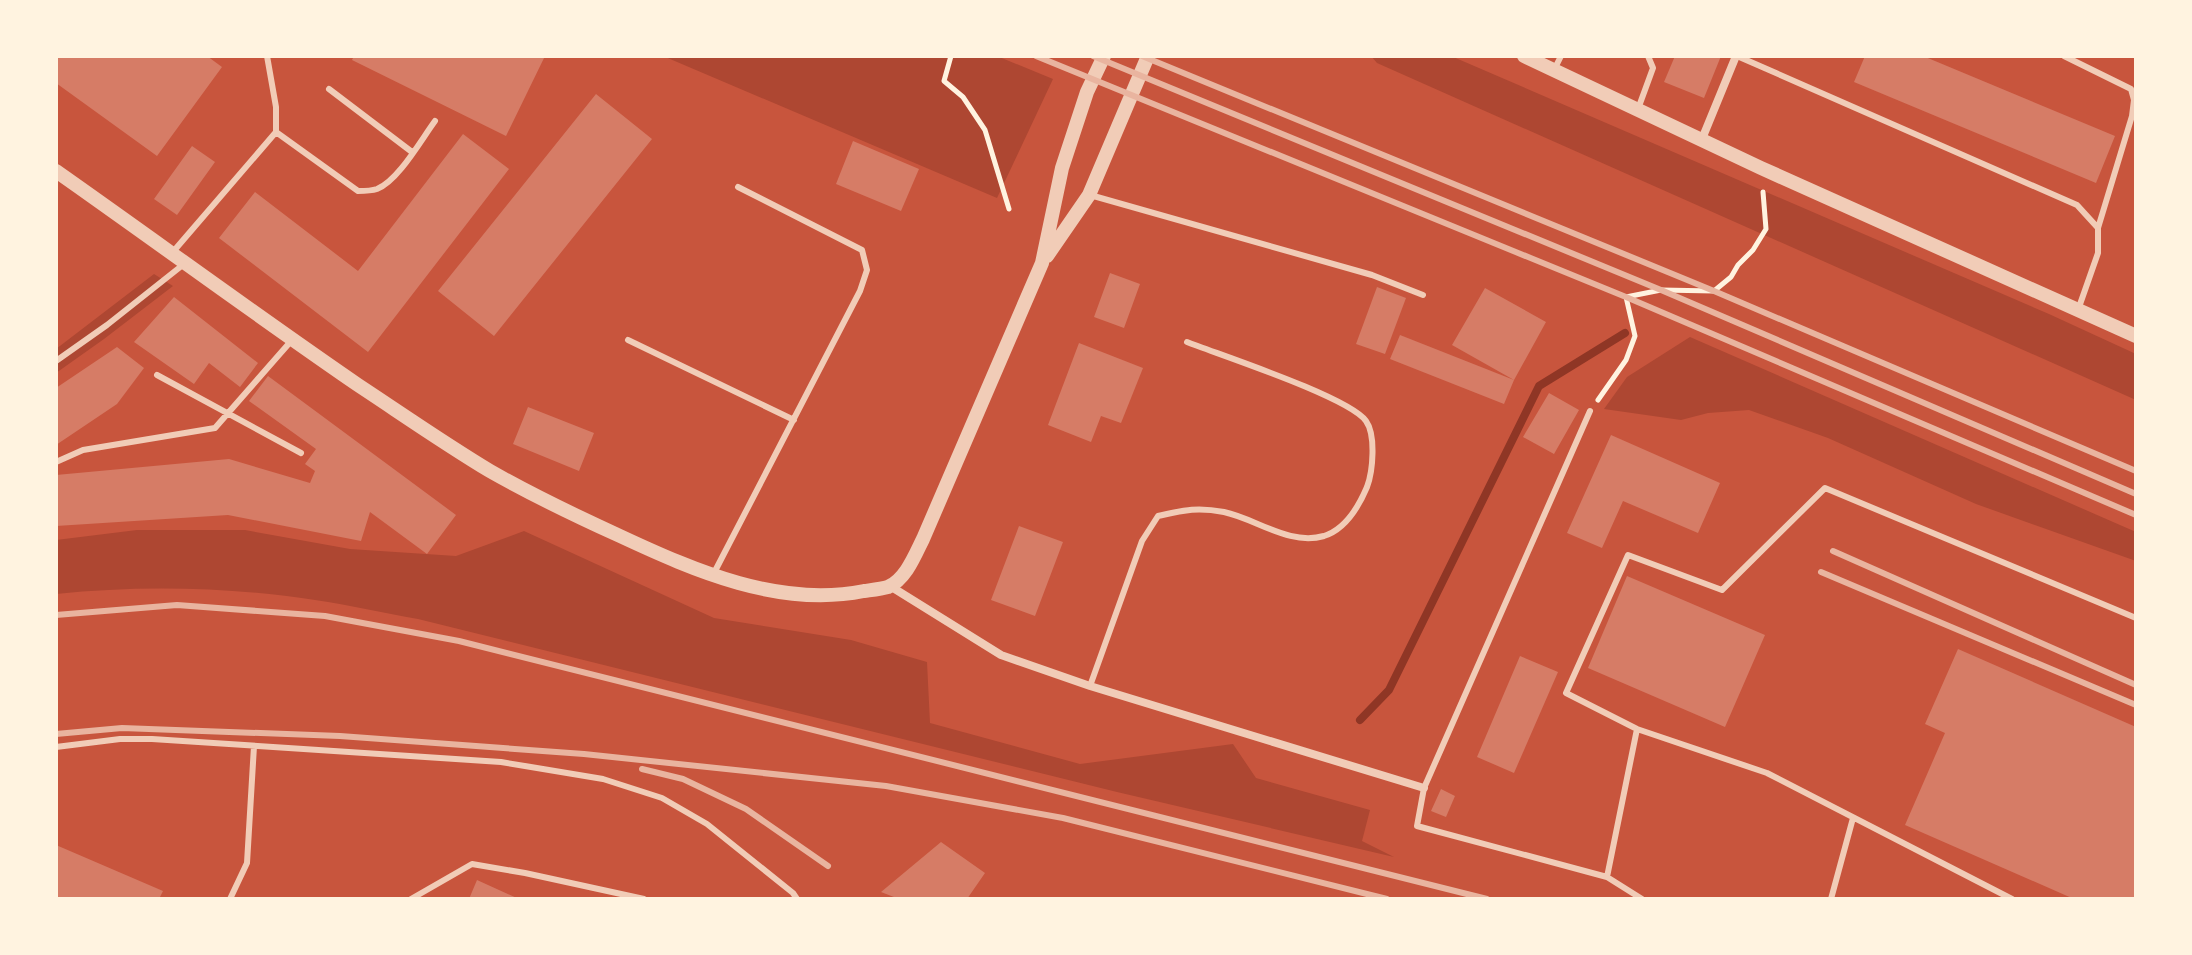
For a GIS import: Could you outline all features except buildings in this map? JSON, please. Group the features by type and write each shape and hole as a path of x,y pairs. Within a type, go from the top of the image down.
{"street":[{"path":"1042,263 1062,168 1087,92 1104,56"},
{"path":"56,171 292,340 432,435 557,507 659,555 713,576 772,591 818,596 848,595 890,586 906,571 923,539 1042,263 1089,195 1148,56"},
{"path":"1524,56 1761,168 2136,336"},
{"path":"1702,139 1736,56"},
{"path":"890,586 1001,655 1090,686 1424,788"}],"lane":[{"path":"172,253 276,132 276,107 267,56"},
{"path":"1554,70 1561,56"},
{"path":"1638,109 1653,68 1648,56"},
{"path":"1736,56 2077,205 2098,228"},
{"path":"2064,56 2131,89 2134,100 2132,116 2098,228 2098,253 2078,310"},
{"path":"329,89 412,152"},
{"path":"276,132 358,191 374,190 386,184 435,121"},
{"path":"713,576 860,291 867,270 862,250 738,187"},
{"path":"1089,195 1372,275 1423,295"},
{"path":"56,361 185,264"},
{"path":"56,462 83,450 215,428 292,340"},
{"path":"628,340 794,420"},
{"path":"1090,686 1142,541 1158,516 1193,508 1227,513 1300,539 1326,535 1352,517 1368,485 1374,453 1366,421 1339,401 1187,342"},
{"path":"157,375 301,453"},
{"path":"1590,411 1424,788 1417,826 1607,877 1642,899"},
{"path":"2012,899 1767,773 1637,729 1566,693 1628,555 1722,590 1825,488 2136,618"},
{"path":"1607,877 1637,729"},
{"path":"56,747 120,739 254,746 501,762 603,779 662,798 707,824 797,899"},
{"path":"230,899 247,863 254,746"},
{"path":"1831,899 1853,818"},
{"path":"411,899 472,864 644,899"}],"path":[{"path":"951,56 944,81 963,97 985,130 1009,209"},
{"path":"1590,411 1626,360 1635,336 1626,297 1661,290 1714,291 1731,277 1753,250 1766,229 1761,168"}],"shaded area":[{"path":"663,56 997,56 1053,79 997,198"},
{"path":"1371,56 1451,56 2049,314 2136,354 2136,400 1377,63"},
{"path":"154,274 173,286 56,373 56,349"},
{"path":"1690,337 2136,532 2136,561 1976,504 1828,438 1749,410 1708,413 1681,420 1604,409 1627,377"},
{"path":"137,530 245,530 350,549 456,556 524,531 714,618 851,640 927,662 930,723 1080,764 1233,744 1256,778 1370,810 1362,841 1394,857 1117,792 418,619 315,600 218,590 120,589 56,594 56,540"}],"waterway":[{"path":"1360,720 1389,690 1539,386 1625,333"}],"railway":[{"path":"1036,56 1626,297 2136,515"},
{"path":"1093,56 1661,290 2136,494"},
{"path":"1142,56 1714,291 2136,471"},
{"path":"1833,551 2136,685"},
{"path":"1821,572 2136,705"},
{"path":"56,615 177,605 325,616 459,641 1487,899"},
{"path":"56,734 122,728 340,736 584,754 886,786 1063,818 1387,899"},
{"path":"642,769 683,779 746,809 828,866"}]}
